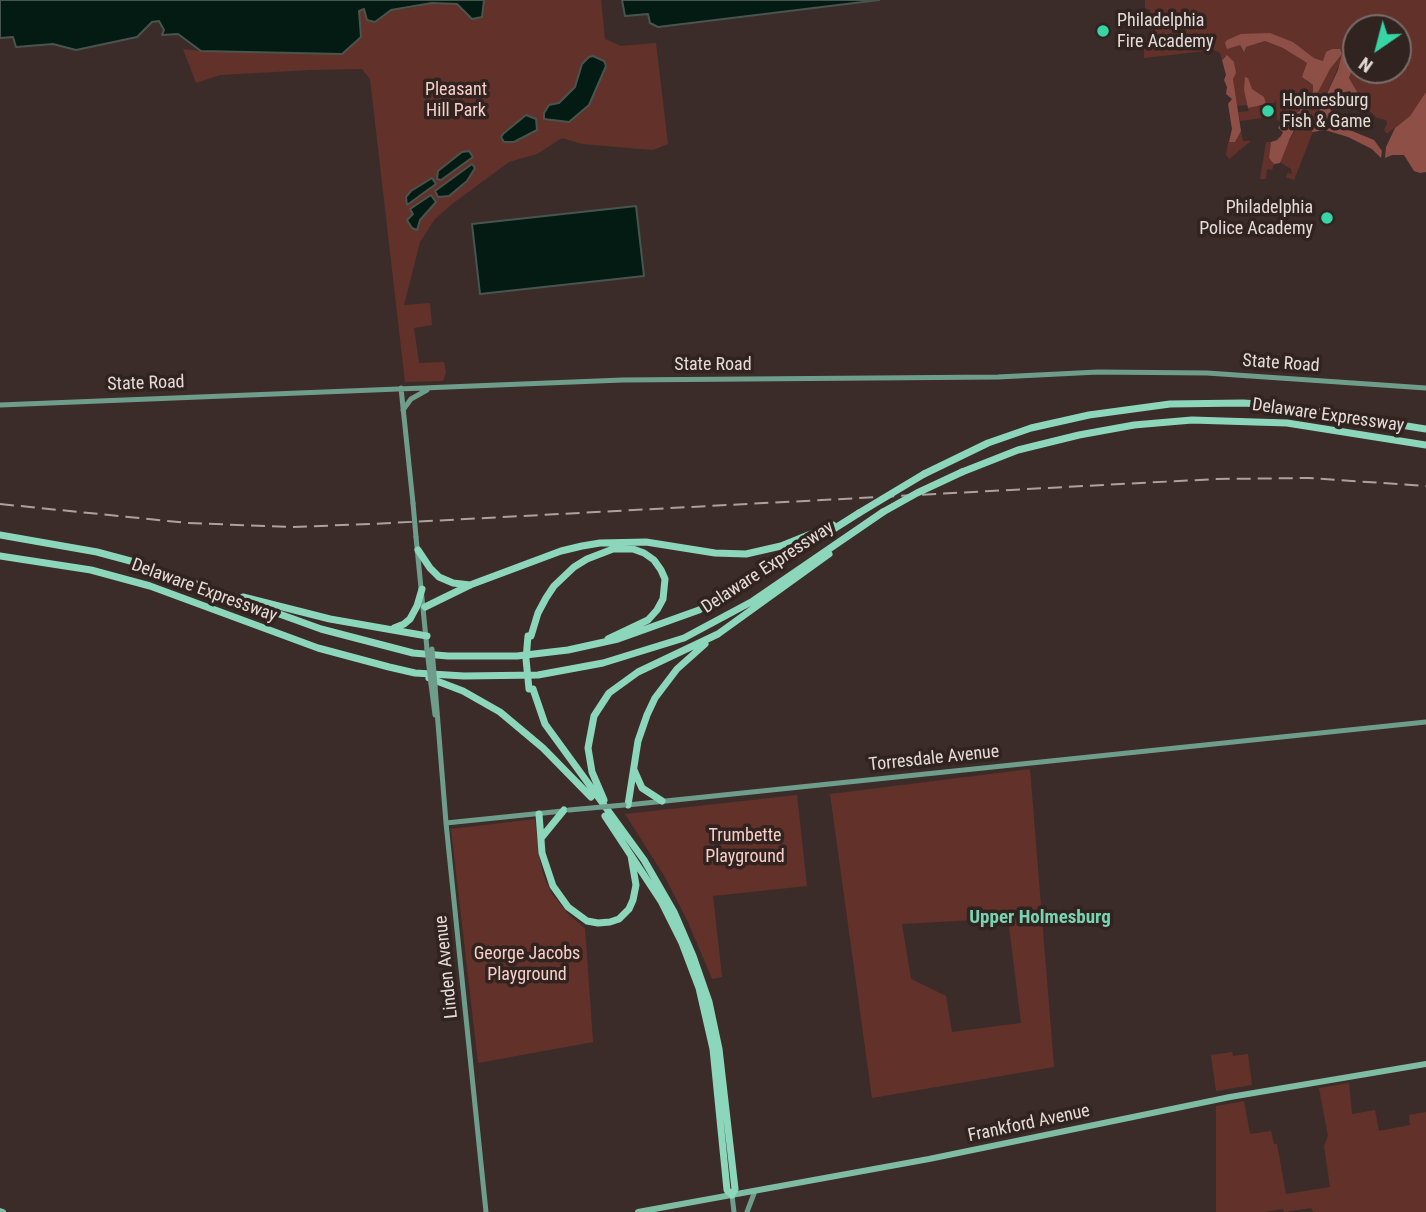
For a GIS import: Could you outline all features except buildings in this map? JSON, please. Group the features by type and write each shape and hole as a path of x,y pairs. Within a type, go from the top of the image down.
{"highway":[{"name":"Delaware Expressway","path":"0,536 41,541 138,563 321,629 413,653 517,656 595,645 653,628 699,610 737,590 924,474 988,443 1031,429 1100,414 1170,404 1216,403 1275,405 1426,429"},
{"name":"Delaware Expressway","path":"0,556 91,570 150,586 354,660 415,673 538,675 603,663 684,638 736,611 880,514 917,493 1018,450 1134,425 1192,420 1287,423 1426,445"},
{"path":"626,805 638,741 655,698 677,668 718,634 796,580 880,514"},
{"path":"425,607 470,586 561,551 600,543 626,542 746,554 804,538 856,515"},
{"path":"531,689 552,737 645,860 684,934 713,1017 735,1189 732,1195 727,1190 713,1049 699,988 669,915 629,849 543,727 531,689 526,659 536,608 544,594 565,570 590,554 626,542"},
{"path":"530,636 546,598 554,586 574,567 613,549 633,549 644,553 654,560 665,579 663,599 657,610 637,626 595,645"},
{"path":"418,550 439,578 470,586"},
{"path":"201,586 312,615 427,636"},
{"path":"390,629 410,619 422,589"},
{"path":"618,824 601,795 592,772 588,748 594,716 605,698 620,683 718,634"},
{"path":"415,673 463,691 499,712 543,748 591,797"},
{"path":"634,770 642,788 662,801"},
{"path":"542,838 566,810"},
{"path":"539,814 545,863 559,897 577,916 598,923 619,919 628,909 633,900 635,875 629,849"}],"main road":[{"name":"Frankford Avenue","path":"638,1212 943,1156 1211,1101 1426,1064"}],"street":[{"name":"State Road","path":"0,405 622,380 998,377 1098,372 1218,373 1426,388"},
{"name":"Linden Avenue","path":"401,388 486,1212"},
{"path":"403,410 408,401 429,389"},
{"name":"Torresdale Avenue","path":"446,823 1426,722"},
{"path":"747,1212 755,1191"},
{"path":"732,1195 734,1212"}],"green space":[{"name":"Pleasant Hill Park","path":"484,0 601,0 605,39 621,46 656,43 668,144 653,150 582,144 562,138 537,154 509,162 434,220 420,242 404,305 430,303 432,325 414,328 419,363 444,362 446,372 443,381 405,382 370,79 362,69 311,70 220,75 196,83 183,49 201,51 364,9 406,9 432,3 457,4 466,12"},
{"path":"1145,0 1426,0 1426,92 1410,116 1386,133 1386,120 1377,118 1358,100 1359,95 1353,84 1412,84 1412,14 1342,14 1342,54 1326,52 1324,61 1314,58 1293,42 1270,33 1229,39 1240,45 1242,51 1265,41 1283,48 1307,63 1306,81 1313,85 1313,92 1288,125 1277,120 1276,100 1266,104 1260,94 1244,90 1248,105 1237,106 1233,79 1234,63 1225,56 1222,60 1220,53 1214,50 1144,58 1144,42 1150,34 1154,35 1156,29 1150,17 1150,10 1145,8"},
{"path":"1342,54 1318,113 1308,124 1313,132 1294,180 1286,177 1288,173 1292,174 1291,169 1280,162 1281,155 1330,69"},
{"path":"1259,105 1261,118 1240,121 1238,112 1249,111 1248,108"},
{"path":"1241,131 1243,141 1251,141 1229,159 1226,155 1228,142 1235,142"},
{"path":"1266,142 1271,142 1269,158 1274,164 1272,170 1267,169 1266,179 1260,179"},
{"path":"1030,769 1054,1067 872,1098 830,794","holes":["1008,918 1021,1023 952,1032 946,996 911,979 902,924"]},
{"name":"Trumbette Playground","path":"797,795 807,886 713,896 722,977 712,979 665,877 625,814"},
{"name":"George Jacobs Playground","path":"535,819 544,877 552,894 570,916 585,928 593,1042 478,1063 451,829"},
{"path":"1232,1052 1233,1056 1248,1054 1252,1085 1216,1091 1211,1055"},
{"path":"1349,1083 1352,1114 1375,1110 1379,1131 1410,1125 1409,1115 1426,1112 1426,1212 1313,1212 1311,1208 1284,1212 1283,1209 1265,1212 1216,1212 1216,1106 1244,1101 1250,1134 1271,1131 1274,1144 1277,1144 1286,1194 1330,1187 1324,1146 1328,1136 1319,1088"}],"shaded area":[{"path":"0,0 484,0 482,17 472,19 457,4 432,3 391,10 375,22 367,20 364,9 359,11 361,37 342,54 201,51 178,34 162,35 164,30 159,21 152,22 137,37 76,50 53,44 16,47 13,37 0,38"},
{"path":"622,0 879,0 658,27 650,23 648,14 625,16"},
{"path":"1270,33 1293,42 1314,58 1323,61 1326,52 1332,49 1340,49 1342,54 1330,69 1308,111 1303,114 1280,163 1274,164 1269,158 1271,142 1281,136 1283,132 1278,128 1281,124 1287,127 1294,114 1300,111 1301,104 1313,92 1313,85 1302,77 1307,63 1283,48 1265,41 1246,47 1244,52 1240,45 1227,49 1227,40 1241,34"},
{"path":"1342,54 1342,84 1353,84 1359,95 1358,100 1350,91 1340,93 1330,106 1331,111 1341,119 1338,122 1330,122 1374,140 1382,151 1381,158 1372,149 1348,137 1325,130 1313,132 1308,128 1338,70"},
{"path":"1227,55 1234,62 1236,73 1233,79 1241,131 1235,142 1229,142 1232,129 1228,104 1232,99 1226,94 1226,75 1222,60"},
{"path":"593,56 604,61 606,66 589,105 569,122 544,119 549,105 559,103 575,87 582,64"},
{"path":"1245,77 1252,89 1264,97 1266,104 1248,108 1244,90"},
{"path":"1426,92 1426,172 1420,173 1414,171 1404,155 1385,158 1386,147 1395,128 1410,116"},
{"path":"526,115 536,119 537,130 514,142 504,142 501,137 504,133"},
{"path":"469,151 473,157 441,180 437,179 438,171 462,152"},
{"path":"472,164 475,168 467,181 449,196 438,197 435,191"},
{"path":"432,178 436,184 407,205 406,197 411,191"},
{"path":"431,195 436,202 420,220 417,230 412,228 407,220 413,214 410,209"},
{"path":"636,206 644,276 480,294 472,224"}],"railway":[{"path":"0,504 188,523 291,527 1216,479 1309,478 1426,486"}],"place":[{"name":"Philadelphia Fire Academy","path":"1103,31"},
{"name":"Holmesburg Fish & Game","path":"1268,111"},
{"name":"Philadelphia Police Academy","path":"1327,218"}],"district":[{"name":"Upper Holmesburg","path":"1040,918"}]}
